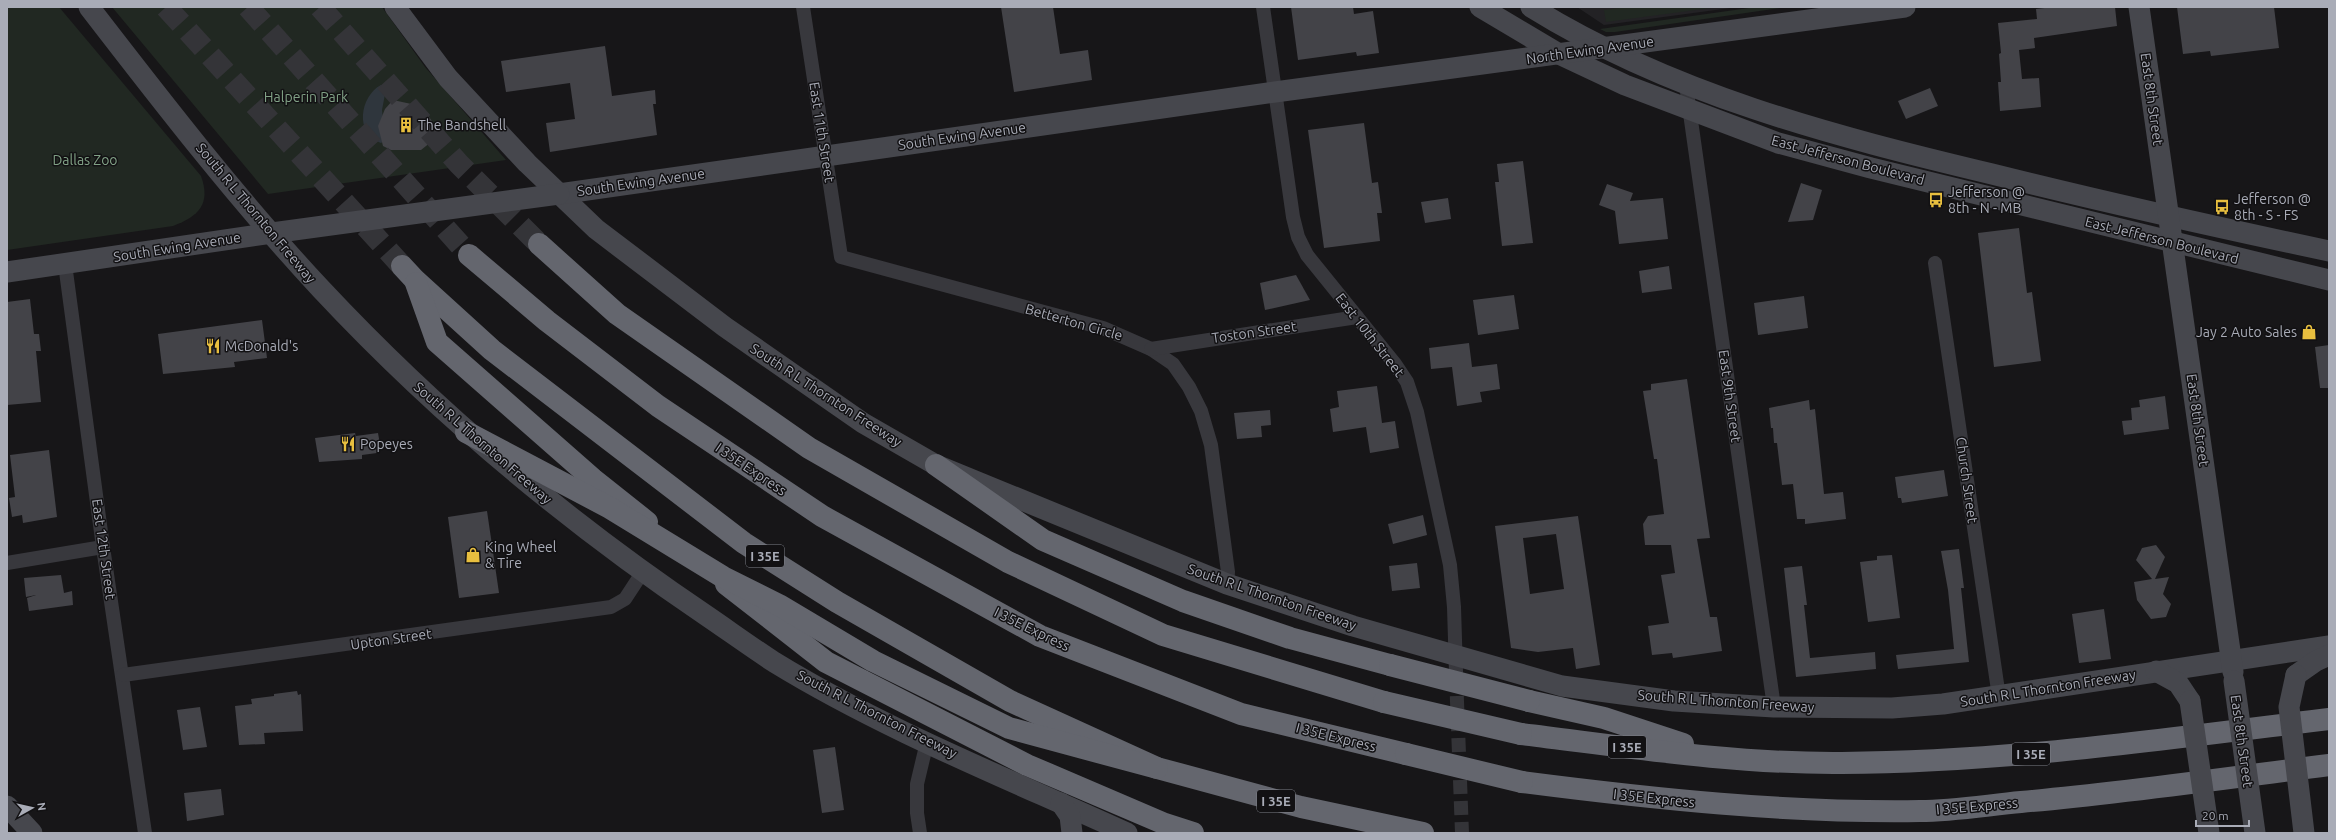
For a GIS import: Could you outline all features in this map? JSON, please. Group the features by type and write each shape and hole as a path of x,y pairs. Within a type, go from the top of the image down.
{"highway":[{"name":"I 35E","path":"539,244 617,314 810,448 1008,562 1163,635 1384,702 1521,734 1732,759 1841,763 1953,760 2082,750 2329,719"},
{"name":"I 35E Express","path":"469,255 547,321 658,406 822,516 1040,636 1241,714 1522,782 1652,798 1761,807 1837,811 1922,811 2074,797 2329,765"},
{"name":"I 35E","path":"1193,833 1165,824 1027,765 826,662 593,479 437,342 408,273 492,350 744,542 837,602 1010,701 1157,768 1301,808 1423,833"},
{"path":"466,432 610,508 723,577 779,605 873,661 1002,724 1157,768"},
{"path":"936,465 1044,540 1183,601 1290,638 1529,701 1604,718 1732,759"}],"main road":[{"name":"South R L Thornton Freeway","path":"89,7 174,117 319,288 392,363 466,432 514,474 642,573 775,662 855,706 927,742 1127,833"},
{"name":"South R L Thornton Freeway","path":"395,7 448,78 559,194 596,229 725,327 863,422 936,465 1227,584 1353,626 1456,664 1562,686 1674,700 1774,707 1892,708 1999,696 2231,659 2329,646"},
{"name":"East Jefferson Boulevard","path":"1480,7 1559,54 1625,85 1778,143 2173,243 2329,280"},
{"name":"East Jefferson Boulevard","path":"1531,7 1570,32 1604,48 1686,85 1752,108 1890,150 2169,218 2329,251"},
{"name":"North Ewing Avenue","path":"1275,92 1905,7"},
{"name":"East 8th Street","path":"2139,7 2255,833"},
{"name":"South Ewing Avenue","path":"7,272 272,233 559,194 1275,92"},
{"path":"1927,181 1932,160"},
{"path":"2304,833 2289,707 2296,675 2316,661 2329,655"},
{"path":"2156,671 2178,682 2190,701 2209,833"},
{"path":"1061,803 1070,816 1072,833"},
{"path":"7,806 32,833"}],"street":[{"name":"East 11th Street","path":"803,7 841,257"},
{"name":"East 10th Street","path":"1263,7 1293,217 1298,237 1307,255 1395,364 1406,382 1417,412 1450,566 1456,664"},
{"name":"East 9th Street","path":"1686,85 1774,707"},
{"name":"Betterton Circle","path":"841,257 1103,328 1151,348 1173,364 1189,387 1201,411 1211,445 1228,572 1227,584"},
{"name":"Church Street","path":"1935,263 1999,696"},
{"name":"East 12th Street","path":"65,264 103,547 145,833"},
{"name":"Toston Street","path":"1151,348 1357,317"},
{"path":"7,563 103,547"},
{"name":"Upton Street","path":"123,675 611,607 625,599 642,573"},
{"path":"920,833 917,813 917,784 927,742"}],"shaded area":[{"path":"1577,7 1738,7 1604,25"},
{"path":"381,85 386,89 382,110 385,140 381,143 372,138 367,132 363,115 368,97"}],"green space":[{"name":"Dallas Zoo","path":"7,7 59,7 201,176 204,186 204,194 203,201 196,213 190,218 173,226 7,250"},
{"name":"Halperin Park","path":"112,7 382,7 425,67 506,160 268,194"},
{"path":"1626,7 1718,7 1606,22 1604,10"},
{"path":"1756,7 1787,7 1615,32 1606,32 1600,29"}],"building":[{"path":"1001,7 1053,7 1060,54 1088,50 1092,80 1014,92"},
{"path":"1291,7 1353,7 1354,14 1373,11 1379,53 1357,56 1356,52 1298,60"},
{"path":"2053,7 2115,7 2117,26 2034,38 2035,48 2019,50 2022,79 2039,78 2041,107 2000,111 1998,82 2001,82 1999,54 2001,53 1998,23 2037,19 2036,9"},
{"path":"2177,7 2274,7 2279,48 2211,56 2210,51 2183,54"},
{"path":"605,46 612,96 655,90 656,104 653,104 657,135 550,152 546,123 575,119 570,83 506,92 501,61"},
{"path":"1930,88 1938,106 1906,119 1898,101"},
{"name":"The Bandshell","path":"393,100 416,105 426,112 433,123 431,142 421,150 391,150 383,146 378,126 385,109"},
{"path":"1364,123 1372,183 1378,182 1382,213 1377,213 1380,241 1324,248 1308,130"},
{"path":"1523,161 1533,243 1502,246 1495,182 1499,182 1497,164"},
{"path":"1801,183 1822,190 1813,220 1788,222"},
{"path":"1607,184 1633,193 1630,201 1663,198 1668,239 1619,244 1615,211 1599,205"},
{"path":"1448,198 1451,219 1425,223 1421,202"},
{"path":"2019,228 2027,293 2032,292 2041,361 1994,367 1978,233"},
{"path":"1669,266 1672,289 1642,293 1639,271"},
{"path":"1296,275 1310,300 1265,310 1260,283"},
{"path":"1514,295 1519,329 1478,335 1473,300"},
{"path":"1804,296 1808,328 1758,335 1754,303"},
{"path":"30,299 34,334 39,334 41,351 36,351 41,402 7,405 7,302"},
{"name":"McDonald's","path":"262,320 267,358 234,362 235,367 163,374 158,334"},
{"path":"1469,343 1472,367 1497,364 1500,389 1480,392 1482,402 1457,406 1452,367 1431,369 1429,348"},
{"path":"2329,345 2329,388 2320,388 2315,347"},
{"path":"1687,379 1710,538 1697,539 1710,617 1717,617 1722,651 1673,658 1672,653 1652,655 1648,626 1669,623 1661,575 1675,573 1671,545 1645,545 1643,524 1648,516 1664,514 1657,459 1654,459 1643,391 1651,390 1651,384"},
{"path":"1377,386 1382,423 1395,421 1399,448 1370,453 1366,427 1333,432 1330,409 1339,407 1337,391"},
{"path":"2165,396 2169,429 2124,435 2122,421 2132,420 2131,408 2140,407 2139,400"},
{"path":"1809,400 1810,410 1815,409 1824,494 1843,492 1846,519 1805,524 1805,519 1797,519 1793,484 1782,485 1777,443 1774,443 1769,408"},
{"path":"1270,410 1271,425 1261,426 1262,437 1237,439 1234,413"},
{"name":"Popeyes","path":"355,433 356,436 378,433 381,450 377,450 377,453 362,455 362,459 319,462 315,438"},
{"path":"49,450 57,517 23,523 22,515 12,517 9,498 15,497 10,455"},
{"path":"1944,470 1948,496 1902,503 1901,498 1898,498 1895,477"},
{"name":"King Wheel & Tire","path":"487,511 499,593 459,598 448,517"},
{"path":"1423,515 1427,535 1393,544 1388,524"},
{"path":"1578,516 1600,665 1576,669 1573,648 1538,652 1511,648 1495,526","holes":["1556,534 1564,589 1530,594 1523,538"]},
{"path":"2156,545 2165,557 2155,579 2169,577 2163,594 2171,604 2166,617 2151,619 2137,600 2134,582 2152,579 2136,560 2142,548"},
{"path":"1959,549 1964,588 1961,588 1969,662 1898,669 1896,655 1954,649 1948,590 1941,551"},
{"path":"1892,555 1900,618 1868,622 1860,562 1877,560 1877,556"},
{"path":"1417,563 1420,588 1392,591 1389,566"},
{"path":"1802,566 1807,605 1804,605 1810,658 1875,652 1876,669 1796,677 1784,568"},
{"path":"61,575 64,593 72,591 73,605 29,611 27,598 36,595 26,597 24,578"},
{"path":"2104,609 2111,659 2079,663 2072,614"},
{"path":"297,691 298,695 301,694 303,731 264,733 265,744 239,745 235,706 252,704 251,699"},
{"path":"200,707 207,747 183,750 177,710"},
{"path":"835,747 844,810 822,813 813,750"},
{"path":"221,789 224,815 187,821 184,793"}],"tunnel":[{"path":"166,7 402,266"},
{"path":"248,7 469,255"},
{"path":"320,7 459,164 539,244"},
{"path":"1456,675 1462,833"}],"place":[{"name":"The Bandshell","path":"406,125"},
{"name":"Jefferson @ 8th - N - MB","path":"1936,200"},
{"name":"Jefferson @ 8th - S - FS","path":"2222,207"},
{"name":"Jay 2 Auto Sales","path":"2309,332"},
{"name":"McDonald's","path":"213,346"},
{"name":"Popeyes","path":"348,444"},
{"name":"King Wheel & Tire","path":"473,555"}]}
